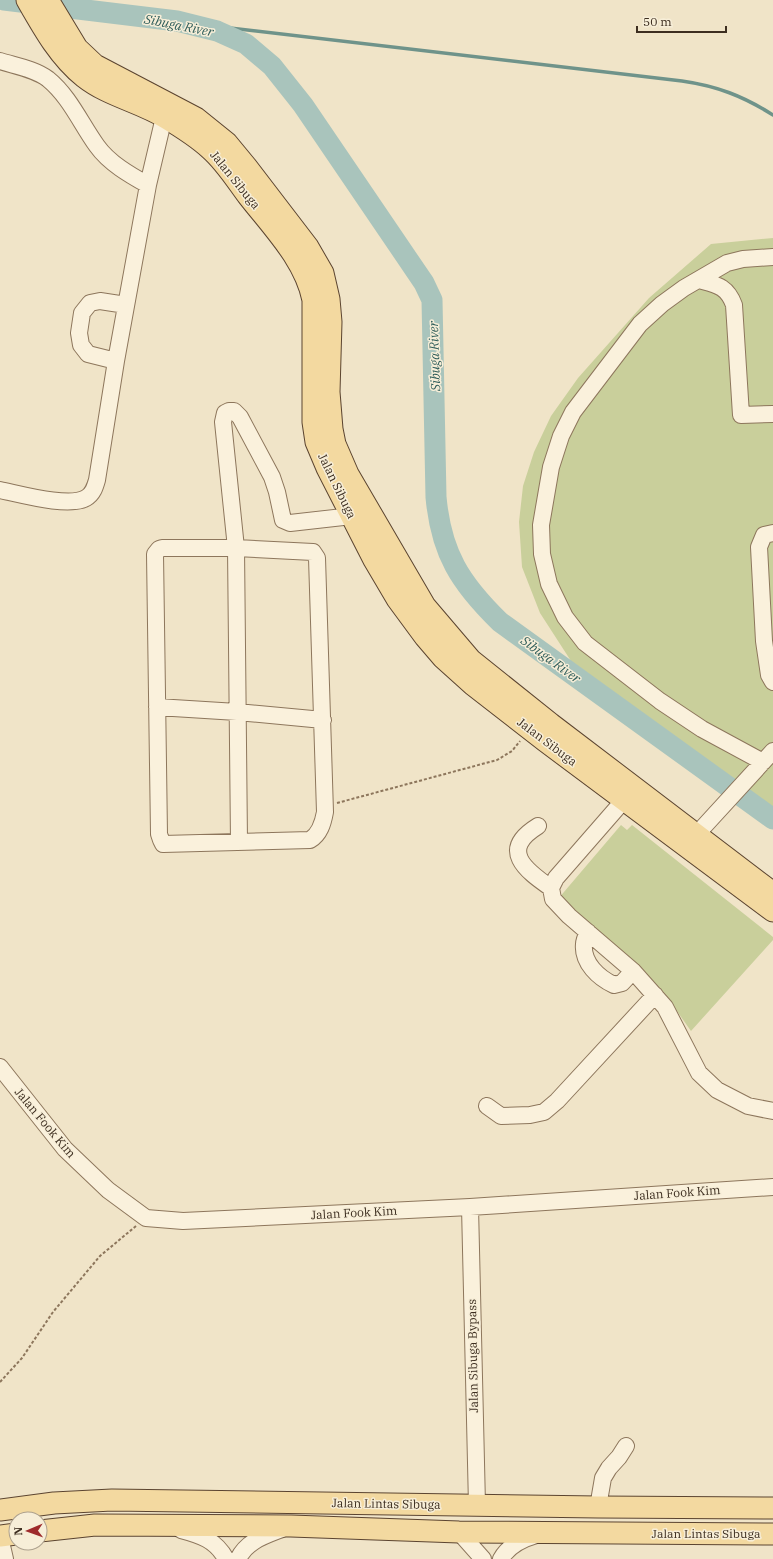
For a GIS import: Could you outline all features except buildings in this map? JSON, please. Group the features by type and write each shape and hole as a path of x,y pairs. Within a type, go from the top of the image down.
{"main road":[{"name":"Jalan Sibuga","path":"27,0 44,29 62,55 85,78 164,117 210,149 218,157 298,262 306,275 310,286 314,314 313,422 314,433 321,455 374,560 397,598 443,658 473,685 530,729 773,911"},
{"name":"Jalan Sibuga","path":"48,0 76,48 95,65 196,118 227,143 308,247 322,273 329,299 332,322 330,406 335,444 348,474 425,606 471,660 551,724 773,893"},
{"name":"Jalan Lintas Sibuga","path":"0,1510 54,1503 112,1500 773,1508"},
{"name":"Jalan Lintas Sibuga","path":"48,1530 96,1525 291,1526 459,1532 773,1534"}],"street":[{"path":"0,61 30,70 48,79 63,94 78,114 98,147 115,164 148,185"},
{"path":"0,490 68,502 86,498 93,491 97,480 116,361 148,185 164,117"},
{"path":"697,834 768,756 702,729 660,701 585,642 565,617 549,584 542,554 541,525 550,467 561,436 573,412 640,324 662,304 728,262 743,259 773,258"},
{"path":"699,280 722,287 730,295 734,305 741,415 773,414"},
{"path":"116,361 88,354 81,345 79,333 82,313 90,303 100,300 126,305"},
{"path":"239,842 236,548 223,422 225,413 234,411 240,417 272,477 283,520 290,523 352,516"},
{"path":"773,533 764,535 759,547 768,615 764,641 769,675 773,682"},
{"path":"162,548 236,548 313,552 315,554 317,558 323,720 324,806 323,821 315,837 310,840 163,844 159,834 157,707 156,551 162,548"},
{"path":"157,707 237,712 323,720"},
{"path":"624,800 556,878 551,888 553,899 569,916 633,971 666,1007 699,1073 717,1090 748,1106 773,1111"},
{"path":"538,826 529,832 519,844 518,855 529,873 551,888"},
{"path":"588,932 583,943 584,954 589,965 604,981 614,985 622,983 633,971"},
{"path":"487,1106 501,1116 530,1116 544,1112 557,1101 655,995"},
{"name":"Jalan Fook Kim","path":"0,1067 65,1149 108,1190 146,1218 183,1221 470,1207 773,1187"},
{"name":"Jalan Sibuga Bypass","path":"470,1207 477,1505"},
{"path":"598,1507 604,1478 609,1468 620,1457 626,1446"},
{"path":"164,1526 206,1537 219,1548 226,1559"},
{"path":"238,1559 241,1552 258,1538 291,1526"},
{"path":"459,1532 483,1559"},
{"path":"501,1559 505,1551 517,1542 547,1532"},
{"path":"0,1536 4,1559"}],"path":[{"path":"324,806 497,760 512,751 530,729"},
{"path":"0,1382 22,1358 53,1312 100,1256 146,1218"}],"green space":[{"path":"773,238 773,807 571,661 540,613 522,567 519,522 523,486 534,452 551,416 578,378 649,298 711,244"},
{"path":"621,825 627,830 632,825 773,937 773,940 691,1031 667,997 558,899"}],"waterway":[{"name":"Sibuga River","path":"4,0 177,21 217,31 246,44 272,66 303,105 424,283 432,300 436,497 442,535 448,551 463,580 486,608 500,622 773,819"},
{"path":"217,31 230,28 682,81 718,89 740,97 773,115"}]}
